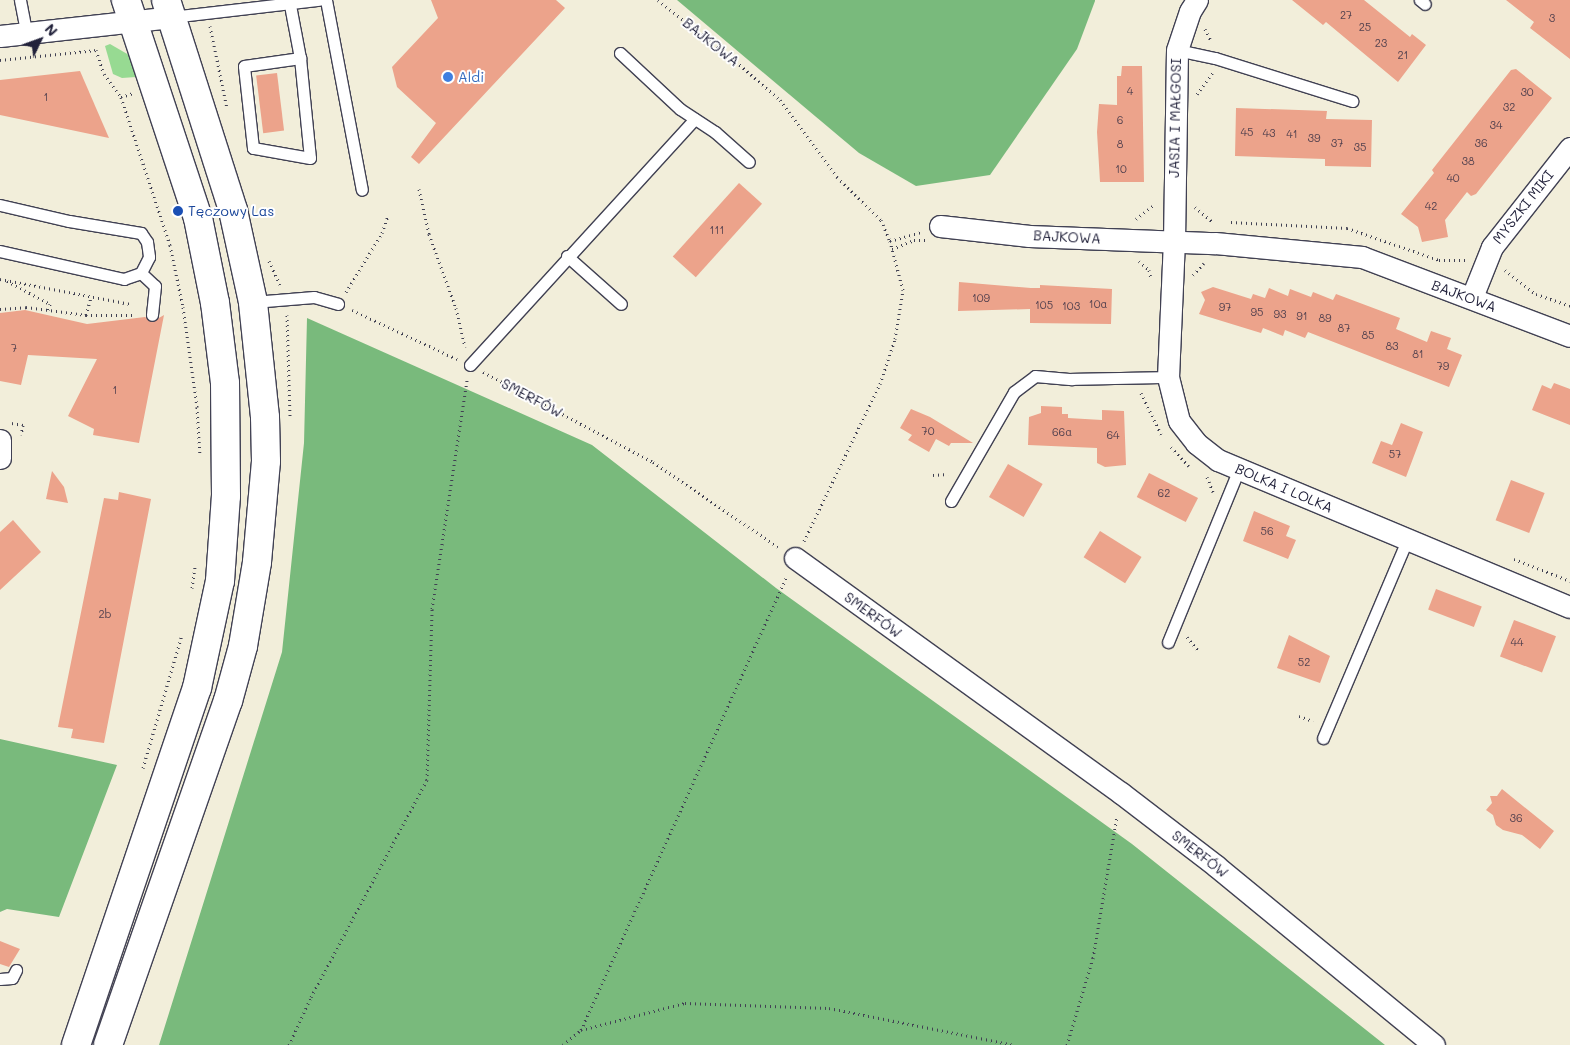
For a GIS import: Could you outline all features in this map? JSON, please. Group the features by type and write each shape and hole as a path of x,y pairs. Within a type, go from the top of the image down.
{"main road":[{"path":"108,1045 228,701 242,646 257,562 266,461 263,388 253,302 233,210 168,9"},
{"path":"76,1045 175,757 207,648 220,581 228,449 225,383 215,303 198,218 129,11"}],"street":[{"name":"JASIA I MAŁGOSI","path":"1174,240 1177,50 1190,11 1197,0"},
{"path":"0,36 129,11 168,9"},
{"name":"MYSZKI MIKI","path":"1472,297 1492,247 1570,148"},
{"name":"BAJKOWA","path":"940,226 1028,236 1174,240 1362,257 1472,297 1570,336"},
{"name":"BOLKA I LOLKA","path":"1174,240 1168,377 1179,421 1196,443 1218,460 1570,607"},
{"path":"0,440 0,458"},
{"name":"SMERFÓW","path":"795,558 1121,793 1216,866 1434,1045"}],"lane":[{"path":"20,0 26,32"},
{"path":"168,9 208,15 319,0"},
{"path":"326,0 362,190"},
{"path":"290,5 300,58 310,158 253,148 244,66 300,58"},
{"path":"1177,50 1215,58 1352,101"},
{"path":"620,53 660,92 715,132 749,162"},
{"path":"470,365 567,256 695,119"},
{"path":"0,205 68,221 142,233 147,242 149,257 142,273 124,279 0,251"},
{"path":"567,256 621,304"},
{"path":"142,273 155,286 152,314"},
{"path":"253,302 314,297 338,304"},
{"path":"951,500 1014,392 1035,376 1072,379 1168,377"},
{"path":"1168,642 1239,469"},
{"path":"1323,738 1407,540"},
{"path":"0,980 12,978 16,970"}],"path":[{"name":"BAJKOWA","path":"581,1030 795,558 880,384 895,339 903,290 890,241 881,220 838,177 780,100 732,58 658,0"},
{"path":"208,15 219,65"},
{"path":"1206,20 1204,25 1216,51"},
{"path":"0,60 96,50 104,74 121,97 170,245 197,407 200,462"},
{"path":"289,1045 311,997 427,780 432,609 470,365 456,308 428,234 419,188"},
{"path":"1191,201 1200,214 1212,221 1214,227"},
{"path":"338,304 368,258 388,216"},
{"path":"890,241 940,226"},
{"path":"1136,258 1149,270 1154,288"},
{"path":"1186,282 1208,260"},
{"path":"1503,268 1536,294 1570,306"},
{"path":"2,279 91,298 131,304"},
{"path":"2,279 50,304 48,310"},
{"path":"86,315 91,298"},
{"name":"SMERFÓW","path":"338,304 470,365 653,462 795,558"},
{"path":"0,310 26,307 86,315 134,315"},
{"path":"191,599 196,562"},
{"path":"142,771 185,626"},
{"path":"1188,630 1187,639 1198,650"},
{"path":"1067,1045 1094,958 1121,793"},
{"path":"563,1045 581,1030 685,1003 819,1007 1014,1045"}],"green space":[{"path":"677,0 1095,1 1077,49 990,175 916,186 859,153"},
{"path":"110,44 129,55 136,77 122,78 113,74 105,46"},
{"path":"307,318 592,445 776,588 1132,844 1385,1045 159,1045 282,652 304,443"},
{"path":"0,739 117,765 59,917 7,909 0,912"}],"building":[{"name":"Aldi","path":"431,0 556,0 565,8 419,164 411,157 436,123 397,87 392,67 438,18"},
{"path":"1292,0 1364,0 1410,37 1412,34 1426,45 1398,82 1326,22 1323,25"},
{"path":"1506,0 1570,0 1570,59 1530,28 1534,22"},
{"path":"1122,66 1142,66 1144,182 1100,182 1097,132 1099,104 1117,105 1117,76 1121,76"},
{"path":"1516,69 1552,98 1476,194 1471,196 1467,192 1445,220 1448,237 1422,242 1418,227 1401,214 1434,173 1432,170 1511,70"},
{"path":"80,71 109,138 0,115 0,80"},
{"path":"277,73 284,131 263,133 256,76"},
{"path":"1236,108 1327,111 1326,119 1372,120 1371,167 1325,166 1325,159 1235,156"},
{"path":"739,183 762,204 696,277 673,257"},
{"path":"959,282 1031,288 1040,288 1040,285 1112,289 1111,324 1030,323 1030,309 958,311"},
{"path":"1213,287 1251,299 1253,294 1265,298 1269,288 1288,296 1290,289 1311,297 1313,292 1333,300 1336,294 1400,318 1396,329 1427,342 1431,331 1451,338 1447,349 1462,355 1449,387 1308,332 1305,338 1285,330 1283,336 1263,328 1261,333 1199,314 1205,300 1201,292"},
{"path":"25,310 87,324 145,317 152,322 164,315 139,443 93,435 94,429 68,416 97,359 28,355 21,385 0,381 0,313"},
{"path":"1554,383 1570,389 1570,425 1532,410 1542,385 1551,389"},
{"path":"1041,406 1062,407 1062,414 1068,414 1068,418 1102,420 1102,410 1124,411 1126,465 1105,467 1097,463 1097,448 1028,445 1029,417 1041,413"},
{"path":"911,409 930,417 973,443 951,443 949,446 936,439 929,452 908,440 912,435 900,428"},
{"path":"1401,423 1423,432 1406,477 1372,463 1381,441 1392,445"},
{"path":"1008,464 1043,484 1024,517 989,497"},
{"path":"52,471 64,487 68,503 46,499"},
{"path":"1149,473 1198,498 1186,522 1137,497"},
{"path":"1511,480 1545,493 1529,533 1496,520"},
{"path":"119,492 151,499 104,743 71,738 73,729 58,727 104,498 118,500"},
{"path":"1254,511 1290,526 1286,536 1296,540 1288,559 1243,541"},
{"path":"13,520 41,552 0,590 0,532"},
{"path":"1100,531 1142,557 1125,583 1084,557"},
{"path":"1436,589 1482,607 1474,627 1428,610"},
{"path":"1514,620 1556,636 1542,673 1500,656"},
{"path":"1289,635 1330,656 1320,683 1277,668"},
{"path":"1502,789 1554,831 1540,849 1522,835 1503,830 1496,825 1493,815 1486,810 1492,803 1490,796 1497,796"},
{"path":"0,941 20,949 9,967 0,964"}],"place":[{"name":"Aldi","path":"448,77"},
{"name":"Tęczowy Las","path":"178,211"}]}
